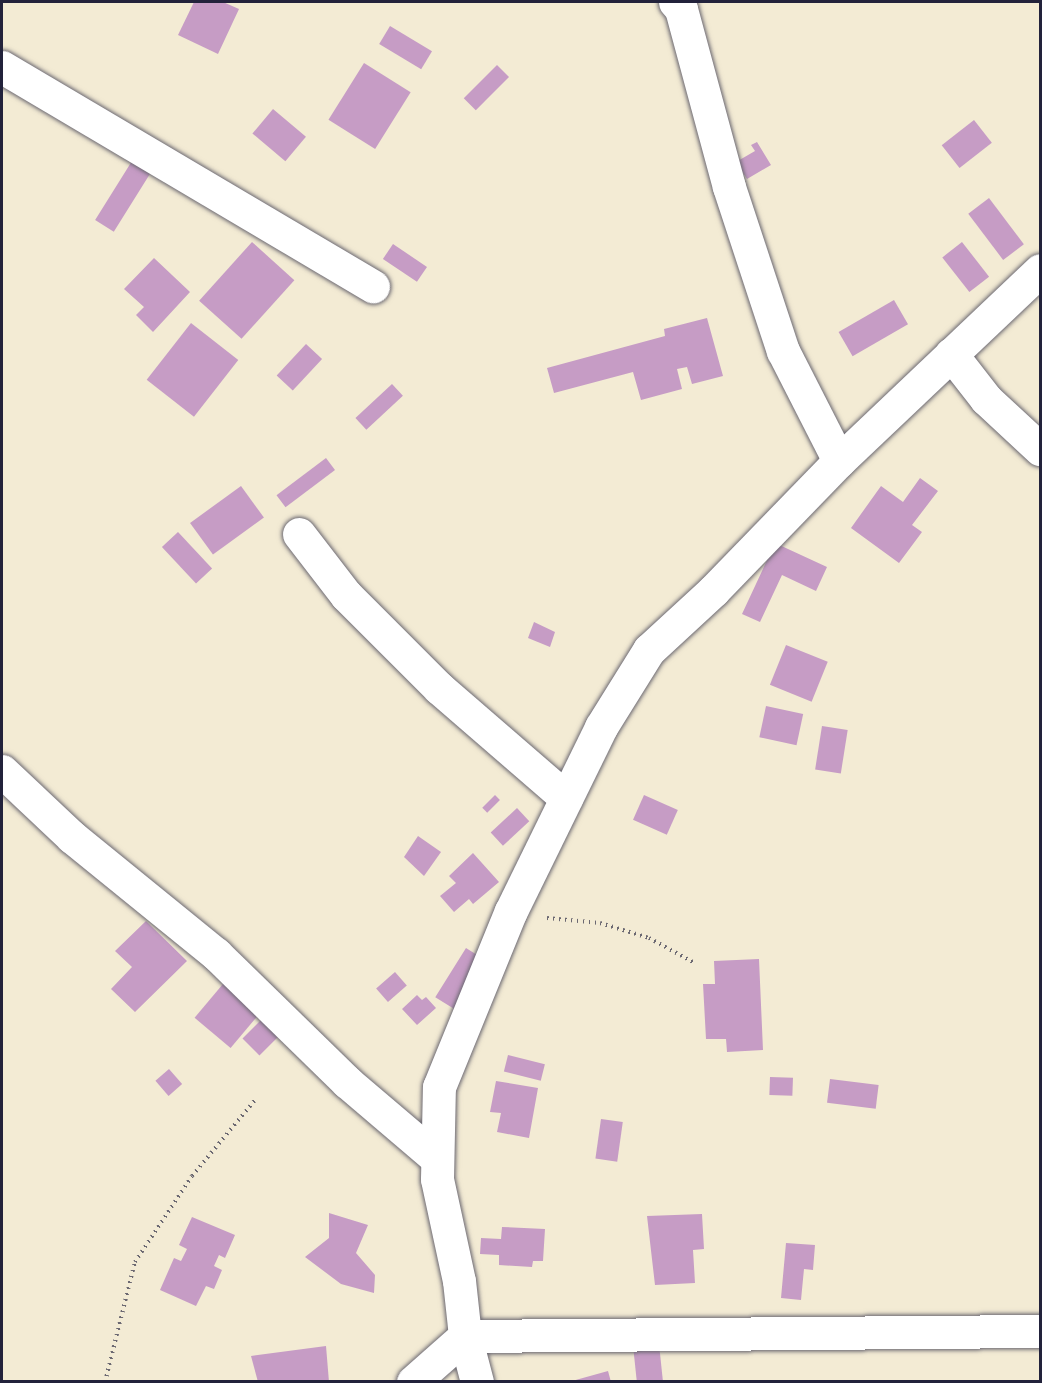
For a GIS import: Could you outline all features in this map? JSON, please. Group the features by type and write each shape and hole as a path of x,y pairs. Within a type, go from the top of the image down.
{"street":[{"path":"675,2 681,9 729,187 783,351 839,461"},
{"path":"2,67 373,286"},
{"path":"477,1382 465,1336 435,1156 439,1087 511,911 601,727 649,650 714,590 839,461 1041,270"},
{"path":"951,354 986,399 1041,449"},
{"path":"299,534 346,595 439,688 566,798"},
{"path":"2,771 72,837 216,954 347,1082 435,1156"},
{"path":"413,1382 465,1336 1041,1331"}],"path":[{"path":"511,911 600,923 649,938 693,962"},
{"path":"105,1382 135,1262 192,1176 255,1100"}],"building":[{"path":"194,2 223,2 239,9 218,54 178,35"},
{"path":"390,26 432,51 421,69 379,44"},
{"path":"364,63 411,92 375,149 328,120"},
{"path":"497,65 509,77 476,110 464,98"},
{"path":"273,109 306,137 285,161 252,134"},
{"path":"974,120 992,143 960,168 942,145"},
{"path":"757,142 771,165 747,179 736,162 755,151 751,145"},
{"path":"137,153 156,165 114,232 95,220"},
{"path":"989,198 1024,244 1003,260 968,214"},
{"path":"252,242 294,280 241,339 199,301"},
{"path":"962,242 989,277 969,292 942,257"},
{"path":"393,244 427,267 417,282 383,259"},
{"path":"154,258 190,292 153,332 136,315 144,307 124,289"},
{"path":"894,300 908,324 853,356 839,332"},
{"path":"707,318 723,376 692,384 687,367 677,369 682,389 641,400 633,372 554,393 547,368 665,336 664,329"},
{"path":"191,323 238,360 194,417 147,380"},
{"path":"306,344 322,359 293,390 277,375"},
{"path":"392,384 403,396 366,430 355,418"},
{"path":"326,458 335,470 286,507 276,495"},
{"path":"920,478 938,491 912,525 922,532 899,563 851,528 881,486 903,502"},
{"path":"241,486 264,518 213,555 190,523"},
{"path":"178,532 212,569 196,584 162,547"},
{"path":"775,543 827,567 816,591 782,575 760,622 742,614"},
{"path":"534,622 555,632 550,647 528,638"},
{"path":"786,645 828,662 812,702 770,685"},
{"path":"766,706 803,714 797,745 759,737"},
{"path":"822,726 848,730 841,774 815,769"},
{"path":"495,795 500,800 487,813 482,808"},
{"path":"644,795 678,810 667,835 633,820"},
{"path":"517,808 529,821 503,846 491,833"},
{"path":"418,836 441,852 424,876 404,857"},
{"path":"473,853 499,882 473,904 469,899 454,912 440,896 456,883 449,876"},
{"path":"146,921 187,961 135,1012 111,989 132,967 115,951"},
{"path":"466,948 485,960 454,1009 435,997"},
{"path":"759,959 763,1050 727,1052 726,1039 706,1039 703,984 715,984 714,961"},
{"path":"395,972 407,986 388,1002 376,988"},
{"path":"228,978 264,1008 231,1048 195,1018"},
{"path":"417,995 422,1000 426,997 436,1008 417,1025 402,1009"},
{"path":"263,1018 280,1035 259,1055 242,1039"},
{"path":"508,1055 545,1064 541,1081 504,1071"},
{"path":"169,1069 182,1084 169,1096 155,1081"},
{"path":"770,1077 793,1078 792,1096 769,1095"},
{"path":"830,1079 879,1085 876,1109 827,1103"},
{"path":"496,1081 538,1088 529,1138 497,1132 501,1113 490,1112"},
{"path":"601,1119 623,1122 617,1162 595,1159"},
{"path":"329,1213 368,1225 356,1253 375,1275 374,1293 341,1284 305,1257 329,1238"},
{"path":"702,1214 704,1249 693,1250 695,1283 655,1285 647,1216"},
{"path":"192,1217 235,1235 225,1258 219,1255 214,1266 222,1270 214,1289 206,1286 196,1306 160,1290 174,1258 181,1261 187,1249 179,1245"},
{"path":"502,1227 545,1229 543,1261 533,1261 532,1267 499,1265 499,1255 480,1254 481,1238 501,1239"},
{"path":"786,1243 815,1245 813,1270 804,1269 801,1300 781,1298"},
{"path":"659,1344 663,1382 637,1382 633,1347"},
{"path":"326,1346 329,1382 258,1382 251,1356"},
{"path":"608,1371 611,1382 572,1382 572,1381"}]}
